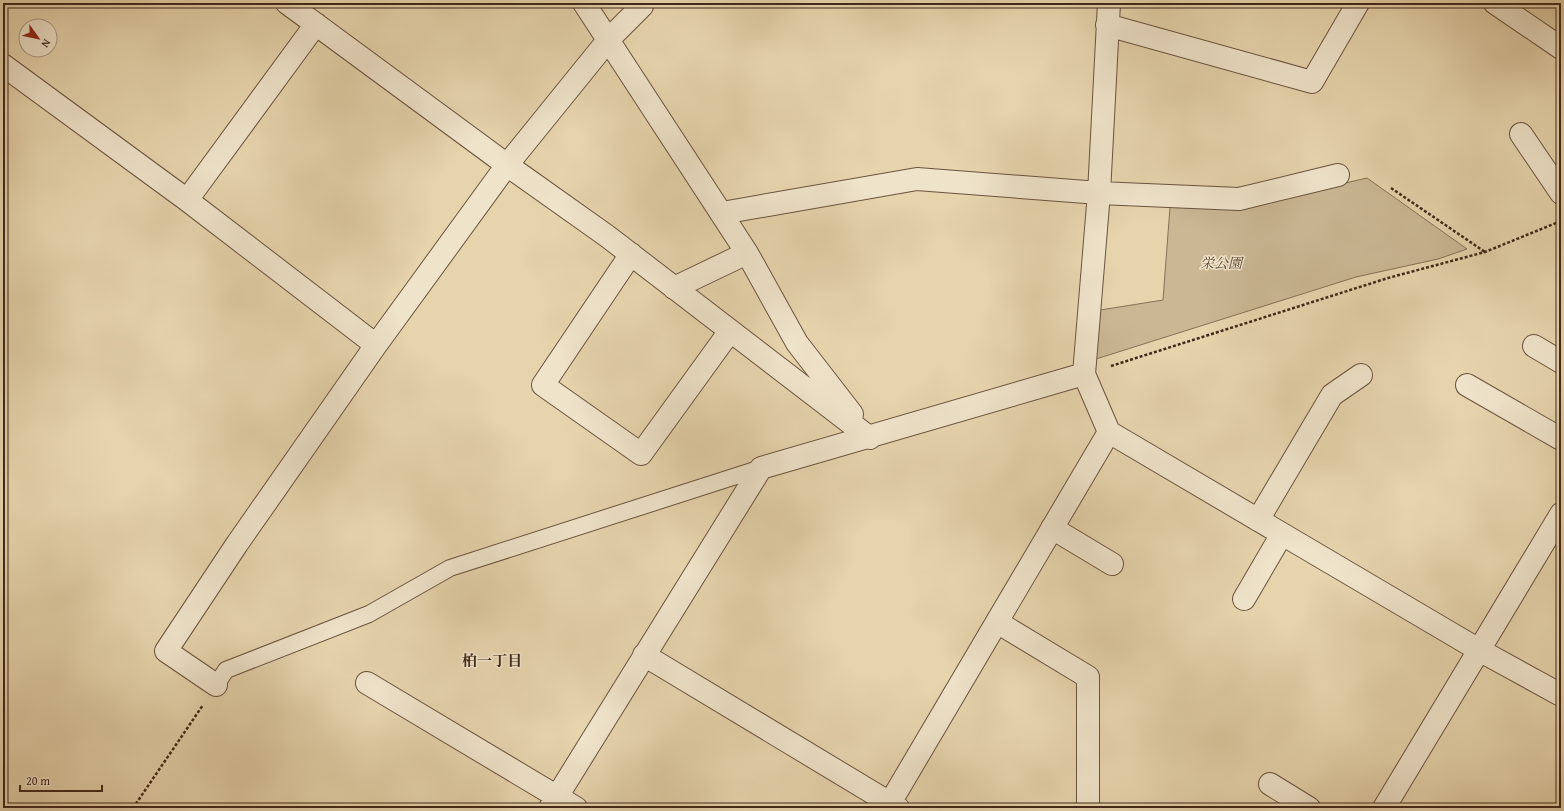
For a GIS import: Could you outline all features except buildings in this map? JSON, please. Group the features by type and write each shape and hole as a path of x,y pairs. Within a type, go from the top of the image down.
{"street":[{"path":"287,3 631,254 870,438"},
{"path":"584,3 609,38 722,213 747,253 797,343 870,438"},
{"path":"216,685 166,651 237,544 376,345 507,165 609,38 642,6 642,3"},
{"path":"1108,3 1099,193 1084,374 1109,432 1479,650 1561,695"},
{"path":"1108,25 1312,82 1358,3"},
{"path":"1495,3 1561,48"},
{"path":"187,200 316,24"},
{"path":"3,65 187,200 376,345"},
{"path":"1521,134 1561,193"},
{"path":"722,213 917,178 1099,193 1239,199 1338,175"},
{"path":"674,288 747,253"},
{"path":"631,254 542,385 642,454 730,331"},
{"path":"1534,346 1561,362"},
{"path":"554,802 644,654 761,468 870,438 1084,374"},
{"path":"1258,520 1332,395 1361,375"},
{"path":"1467,385 1561,439"},
{"path":"644,654 892,806 997,622 1109,432"},
{"path":"1384,808 1561,514"},
{"path":"1052,528 1112,564"},
{"path":"1244,599 1282,534"},
{"path":"997,622 1088,677 1088,808"},
{"path":"367,683 554,802 576,808"},
{"path":"1270,784 1309,808"}],"lane":[{"path":"216,685 226,670 369,614 450,568 761,468"}],"path":[{"path":"1390,188 1485,252"},
{"path":"1084,374 1388,278 1485,252 1561,221"},
{"path":"133,808 216,685"}],"green space":[{"name":"栄公園","path":"1367,178 1467,249 1438,259 1356,277 1096,359 1094,311 1163,300 1170,207 1233,209"}],"district":[{"name":"柏一丁目","path":"492,661"}]}
